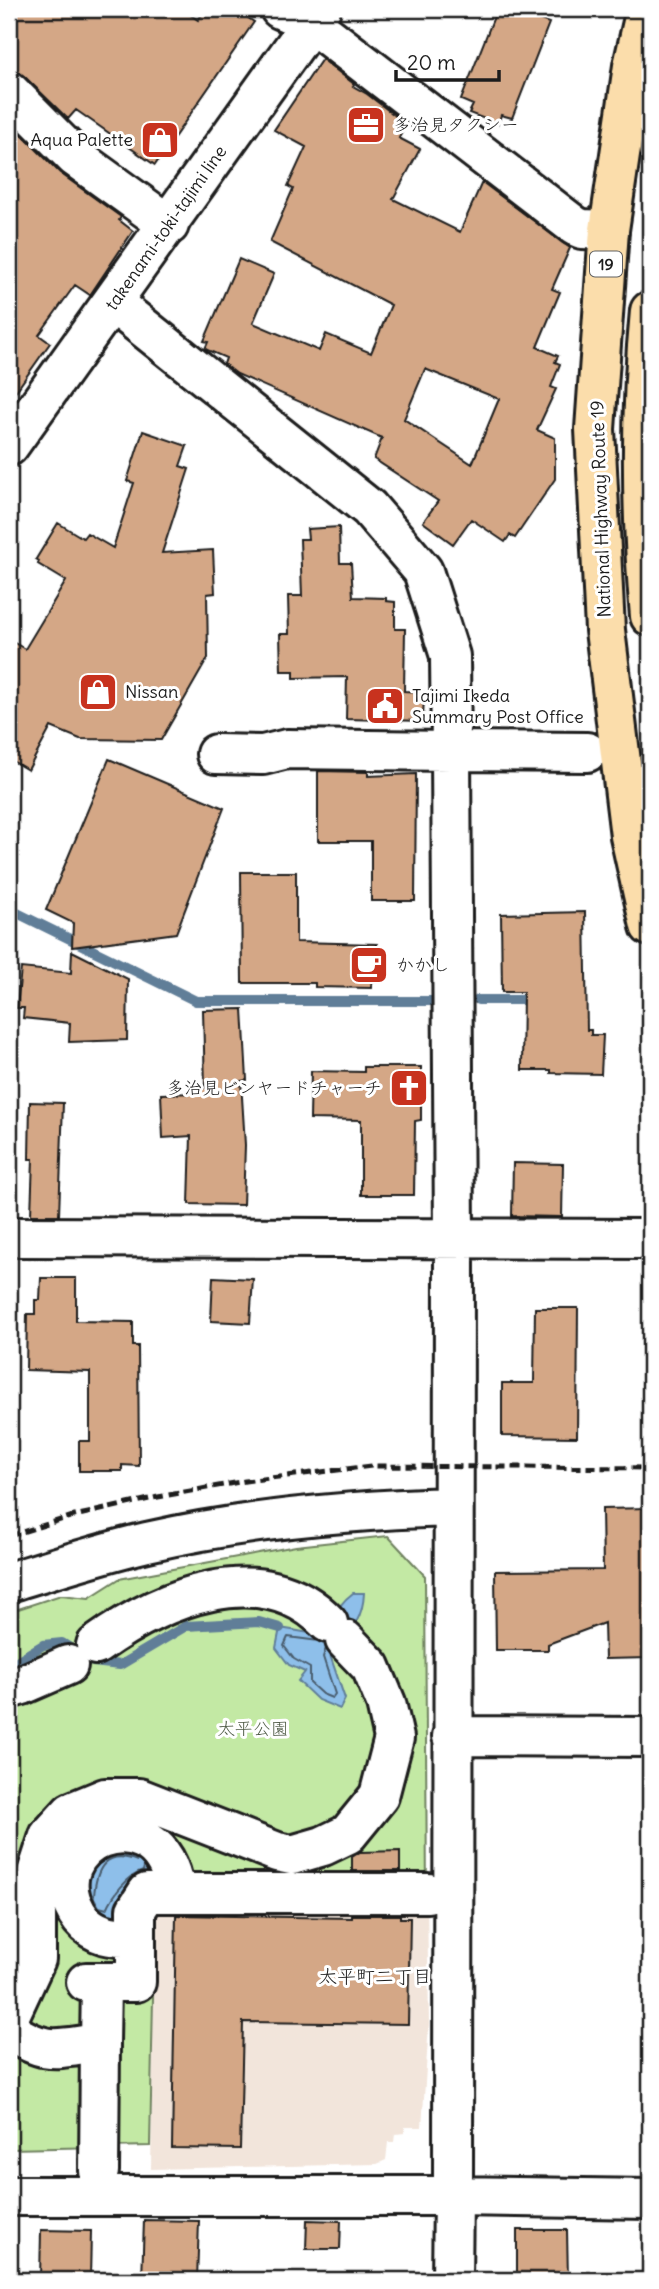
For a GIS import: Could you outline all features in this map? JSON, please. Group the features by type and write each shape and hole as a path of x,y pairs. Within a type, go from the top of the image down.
{"highway":[{"name":"National Highway Route 19","path":"646,9 633,66 609,230 595,429 605,630 629,836 650,926"},
{"path":"650,311 642,469 650,616"}],"street":[{"path":"304,14 575,226 582,229 609,230"},
{"name":"takenami-toki-tajimi line","path":"13,433 169,225 304,14"},
{"path":"9,91 75,157 169,225"},
{"path":"113,303 369,508 423,571 450,656 454,1238 452,2280"},
{"path":"216,754 263,755 287,750 587,752"},
{"path":"9,1237 650,1239"},
{"path":"9,1582 147,1542 274,1520 367,1509 452,1507"},
{"path":"9,1689 82,1655 152,1611 191,1595 228,1587 271,1589 299,1600 337,1631 371,1667 386,1703 394,1738 379,1796 348,1833 323,1846 292,1855 277,1852 139,1798 105,1798 71,1812 49,1836 36,1876 36,1959 9,2017"},
{"path":"452,1736 650,1737"},
{"path":"128,1937 115,1938 90,1928 72,1904 68,1886 71,1869 80,1853 93,1841 110,1834 127,1833 144,1839 159,1849 169,1864 173,1881"},
{"path":"292,1855 293,1893"},
{"path":"100,2171 100,2043 93,1982 136,1982 136,1910 147,1893 428,1893"},
{"path":"9,2031 38,2047 52,2050 100,2043"},
{"path":"9,2196 650,2199"}],"shaded area":[{"path":"155,1899 427,1901 429,2024 422,2127 405,2127 405,2133 395,2134 394,2142 388,2142 386,2160 377,2164 151,2169"}],"green space":[{"name":"太平公園","path":"388,1536 425,1576 427,1901 155,1900 150,2146 9,2149 9,1612 61,1595 89,1598 119,1579 296,1546"}],"water":[{"path":"353,1593 364,1593 361,1612 348,1634 330,1655 345,1699 340,1709 318,1700 298,1681 305,1672 289,1665 276,1648 280,1628 321,1635 339,1607"},
{"path":"108,1842 162,1861 123,1932 106,1929 80,1874"}],"building":[{"path":"9,9 182,9 198,20 206,9 235,9 254,22 155,165 76,110 68,119 24,76 15,70 9,70"},
{"path":"497,9 511,9 549,23 512,118 501,115 498,124 469,113 473,105 461,100"},
{"path":"322,59 354,84 353,86 406,124 399,138 420,149 393,199 460,232 482,182 570,248 552,289 560,292 537,347 558,356 555,362 560,364 551,387 556,389 537,430 555,438 555,479 515,538 510,535 505,542 471,519 453,544 423,522 438,501 374,459 382,438 237,374 224,364 226,358 205,349 208,342 204,341 239,259 274,274 253,323 319,351 326,334 371,353 391,305 270,242 293,189 288,186 306,147 274,130","holes":["425,369 499,399 472,464 404,419"]},
{"path":"9,122 60,173 121,217 119,220 133,231 90,295 75,285 39,335 50,343 9,401"},
{"path":"143,431 187,446 180,466 189,469 162,553 213,550 215,593 207,594 208,658 161,740 80,739 51,727 28,770 9,759 9,640 25,649 66,581 38,564 36,559 58,523 83,538 87,533 113,548 134,483 127,481"},
{"path":"339,527 340,563 351,563 353,597 386,598 386,601 395,602 395,629 405,629 404,691 424,692 423,721 346,719 347,677 294,678 294,671 281,671 280,634 289,634 288,596 302,596 300,539 308,539 307,529"},
{"path":"109,759 224,808 176,933 72,947 73,923 46,910"},
{"path":"318,771 368,772 368,776 416,774 415,901 371,901 371,841 318,841"},
{"path":"241,872 296,872 296,942 377,944 377,979 372,978 371,988 315,987 315,983 242,983"},
{"path":"585,912 587,1030 591,1030 591,1035 603,1035 601,1074 522,1070 523,992 502,992 501,914"},
{"path":"72,951 128,979 127,1040 69,1042 70,1023 23,1018 24,1008 17,1008 21,968 71,973"},
{"path":"243,1009 247,1080 241,1081 245,1145 243,1205 189,1204 191,1136 163,1138 161,1094 199,1093 199,1088 205,1088 203,1010"},
{"path":"364,1067 421,1067 421,1120 415,1121 414,1195 361,1195 361,1120 310,1119 311,1071 364,1072"},
{"path":"30,1102 63,1103 59,1215 31,1215 33,1159 29,1159"},
{"path":"513,1163 563,1164 562,1217 512,1216"},
{"path":"213,1277 253,1279 250,1323 211,1321"},
{"path":"41,1278 76,1278 76,1321 133,1322 133,1346 138,1346 139,1466 122,1465 122,1471 79,1471 79,1441 90,1441 90,1372 26,1370 27,1314 35,1314 35,1300 40,1300"},
{"path":"535,1308 578,1308 577,1437 502,1436 502,1383 534,1383"},
{"path":"650,1508 650,1658 605,1659 604,1623 548,1644 548,1650 496,1650 495,1571 603,1570 602,1509"},
{"path":"400,1851 400,1871 352,1871 352,1857 360,1852"},
{"path":"176,1915 352,1918 352,1915 400,1915 400,1918 410,1918 408,2024 243,2022 240,2149 172,2148"},
{"path":"144,2220 199,2221 197,2280 142,2280"},
{"path":"307,2220 341,2221 340,2249 306,2249"},
{"path":"41,2230 91,2231 90,2280 40,2280"},
{"path":"517,2230 567,2230 568,2280 517,2280"}],"waterway":[{"path":"9,909 196,1001 432,1001"},
{"path":"478,1000 535,1000"},
{"path":"9,1664 43,1645 62,1643 93,1662 120,1665 186,1626 259,1622 280,1628"}],"tunnel":[{"path":"587,752 650,753"}],"railway":[{"path":"9,1536 70,1517 158,1497 245,1481 372,1466 650,1468"}],"place":[{"name":"多治見タクシー","path":"366,125"},
{"name":"Aqua Palette","path":"160,140"},
{"name":"Nissan","path":"98,692"},
{"name":"Tajimi Ikeda Summary Post Office","path":"385,706"},
{"name":"かかし","path":"369,965"},
{"name":"多治見ビンヤードチャーチ","path":"409,1088"}],"district":[{"name":"太平町二丁目","path":"375,1976"}]}
